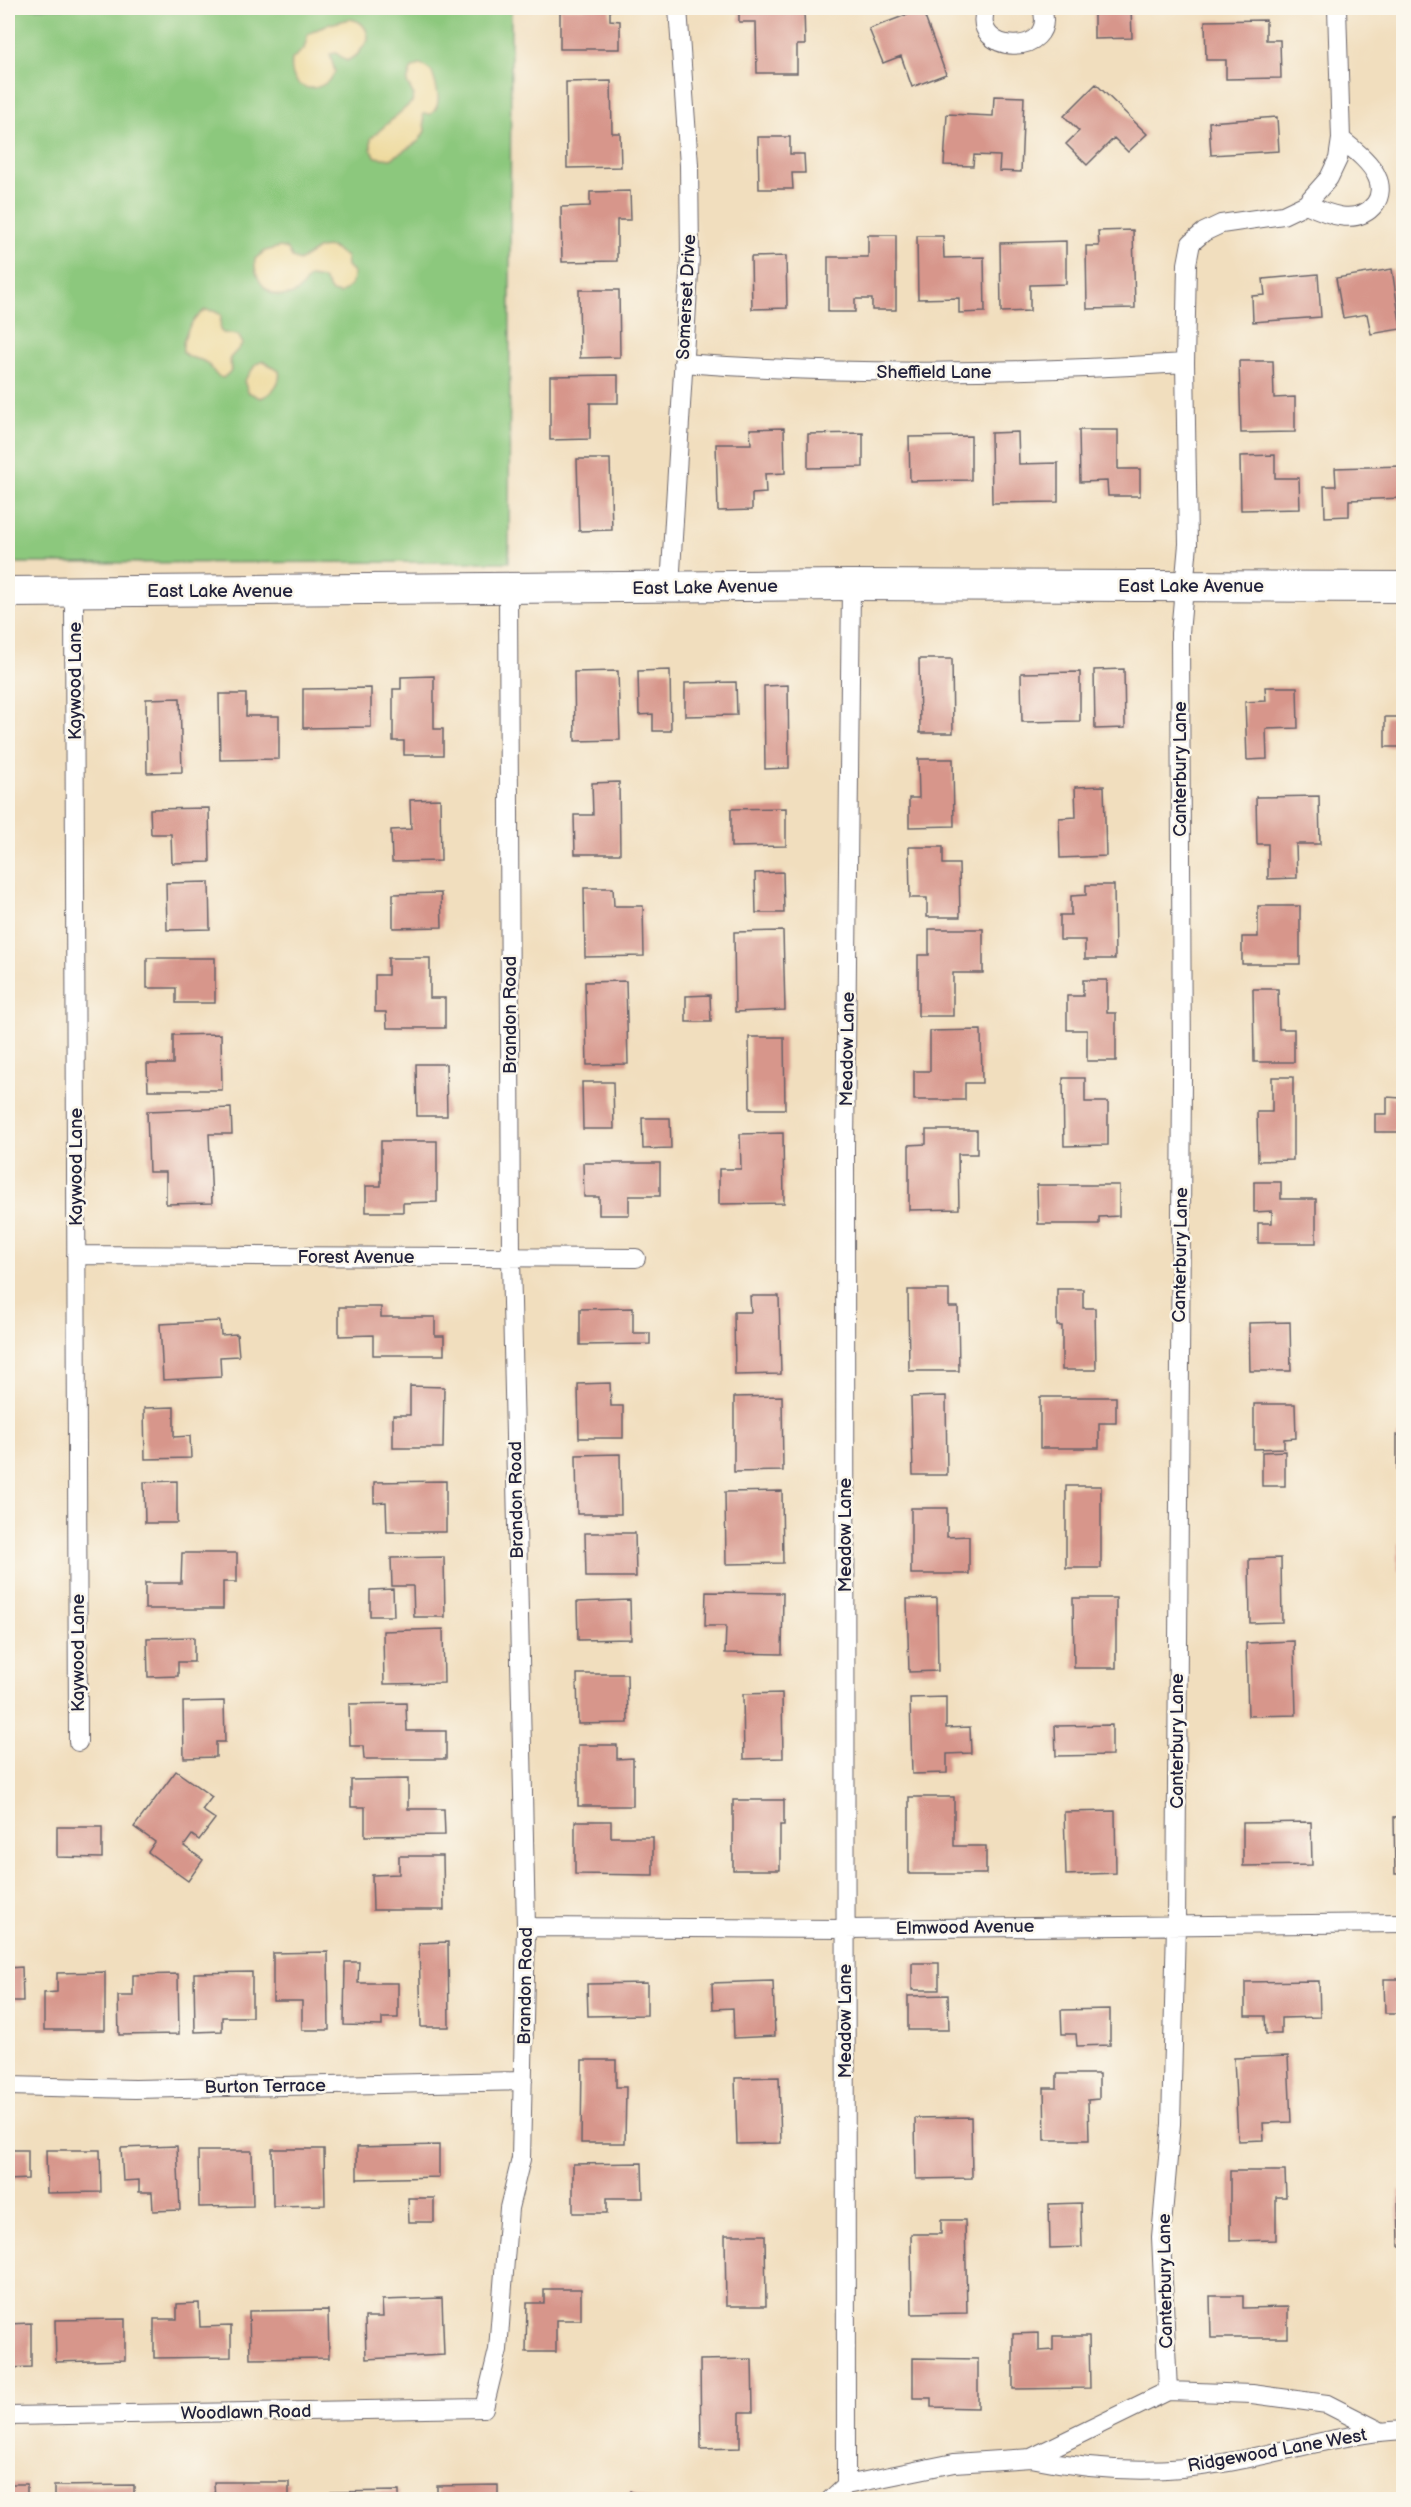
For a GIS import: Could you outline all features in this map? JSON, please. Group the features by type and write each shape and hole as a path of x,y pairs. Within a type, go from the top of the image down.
{"main road":[{"name":"East Lake Avenue","path":"8,592 852,585 1404,587"}],"street":[{"name":"Somerset Drive","path":"670,587 690,256 689,165 678,8"},
{"path":"986,8 985,26 990,35 1004,45 1017,46 1028,43 1039,33 1043,24 1042,8"},
{"name":"Canterbury Lane","path":"1168,2391 1161,2237 1171,2124 1176,1924 1182,1077 1179,633 1188,543 1185,363 1187,264 1191,243 1204,232 1221,224 1283,214 1306,204 1329,178 1338,159 1341,139 1337,8"},
{"path":"1306,204 1337,217 1353,217 1364,215 1378,200 1380,189 1377,176 1341,139"},
{"name":"Sheffield Lane","path":"683,363 766,369 938,373 1034,372 1185,363"},
{"name":"Meadow Lane","path":"846,2485 845,1161 852,585"},
{"name":"Brandon Road","path":"484,2409 498,2350 509,2208 521,2159 526,1928 511,1258 508,589"},
{"name":"Kaywood Lane","path":"74,592 78,1742"},
{"name":"Forest Avenue","path":"76,1255 636,1258"},
{"name":"Elmwood Avenue","path":"526,1928 845,1929 1404,1923"},
{"name":"Burton Terrace","path":"8,2086 135,2089 523,2081"},
{"path":"830,2499 846,2485 954,2463 1031,2458 1168,2391"},
{"name":"Ridgewood Lane West","path":"1168,2391 1252,2394 1327,2404 1380,2431"},
{"name":"Woodlawn Road","path":"8,2416 484,2409"},
{"name":"Ridgewood Lane West","path":"1031,2458 1094,2469 1173,2469 1222,2463 1334,2438 1404,2430"}],"green space":[{"path":"8,8 511,8 509,562 8,563"}],"sand":[{"path":"350,19 361,23 367,32 368,40 358,54 347,61 336,53 330,54 335,72 329,80 314,88 300,85 292,70 292,59 304,49 308,34 326,25"},
{"path":"421,64 432,72 438,94 435,110 431,114 423,114 425,131 419,141 391,159 376,157 371,150 371,138 412,102 414,95 407,83 411,69"},
{"path":"280,247 288,249 292,258 299,261 319,248 331,247 346,257 347,266 354,273 351,285 340,294 332,292 323,279 310,277 293,294 285,296 270,292 260,281 255,259 265,251"},
{"path":"205,310 221,315 220,330 223,333 238,335 243,344 230,358 231,371 223,378 205,362 183,352 188,329"},
{"path":"263,361 279,371 279,380 268,395 260,398 248,392 244,381 256,364"}],"building":[{"path":"560,8 610,8 610,20 620,21 620,49 560,49"},
{"path":"739,8 804,8 805,45 797,45 797,73 757,73 756,22 739,22"},
{"path":"1094,8 1131,8 1132,38 1094,39"},
{"path":"922,9 946,74 912,87 901,56 883,63 869,29"},
{"path":"1266,20 1266,40 1280,40 1281,78 1226,79 1226,60 1206,60 1205,21"},
{"path":"611,81 612,133 620,133 621,167 567,168 566,82"},
{"path":"1096,84 1147,134 1128,152 1114,138 1087,165 1066,144 1079,131 1064,116"},
{"path":"994,96 1024,97 1021,172 999,171 1000,156 974,155 973,166 944,165 947,114 993,116"},
{"path":"1277,117 1279,151 1211,155 1209,122"},
{"path":"758,137 790,137 790,154 804,154 805,173 792,173 793,189 759,189"},
{"path":"630,191 631,220 617,220 617,261 562,262 561,207 590,206 590,192"},
{"path":"1133,230 1135,308 1087,309 1086,246 1099,246 1098,231"},
{"path":"868,235 896,235 896,310 872,310 872,299 855,299 855,312 828,312 828,257 868,257"},
{"path":"917,236 943,236 944,258 984,257 985,312 959,313 959,298 918,299"},
{"path":"1066,241 1066,284 1030,285 1030,311 1001,312 1000,243"},
{"path":"786,256 787,308 752,309 751,257"},
{"path":"1392,269 1401,329 1371,334 1367,314 1343,318 1336,278"},
{"path":"1318,274 1321,317 1253,322 1252,296 1265,295 1263,279"},
{"path":"579,290 619,290 620,357 580,358"},
{"path":"1239,361 1273,361 1274,398 1295,397 1295,432 1241,433"},
{"path":"618,375 618,403 590,403 590,439 550,440 550,376"},
{"path":"784,428 785,473 765,474 766,493 752,494 752,510 718,511 716,444 751,444 750,429"},
{"path":"1079,430 1118,430 1118,469 1140,469 1140,496 1108,496 1107,481 1080,482"},
{"path":"1018,432 1019,464 1058,463 1058,502 992,503 991,433"},
{"path":"863,433 863,467 808,468 808,434"},
{"path":"971,436 971,480 910,481 909,437"},
{"path":"1275,455 1275,478 1299,478 1300,509 1241,510 1240,456"},
{"path":"577,459 610,459 612,530 579,531"},
{"path":"1402,466 1403,498 1349,500 1349,516 1325,517 1324,486 1336,486 1335,468"},
{"path":"919,659 952,659 953,733 920,733"},
{"path":"1124,669 1125,728 1095,729 1094,670"},
{"path":"670,670 671,731 653,731 653,714 639,715 638,671"},
{"path":"618,671 620,740 575,741 574,672"},
{"path":"1080,672 1080,721 1022,722 1021,673"},
{"path":"434,676 434,729 443,729 443,755 404,755 404,741 393,741 393,689 401,689 401,677"},
{"path":"736,682 737,715 685,716 685,683"},
{"path":"788,685 789,768 765,769 764,686"},
{"path":"1265,687 1297,687 1298,728 1266,729 1267,759 1247,760 1245,702 1266,701"},
{"path":"371,688 371,727 303,728 303,689"},
{"path":"219,694 246,694 246,716 279,716 279,759 220,760"},
{"path":"180,698 182,772 147,773 146,699"},
{"path":"1385,717 1404,717 1404,747 1385,747"},
{"path":"918,759 953,759 954,826 909,827 909,798 919,798"},
{"path":"619,782 620,854 575,854 574,815 593,815 592,783"},
{"path":"1104,786 1106,856 1060,858 1059,818 1076,817 1075,787"},
{"path":"1319,796 1320,844 1296,844 1297,878 1268,879 1268,844 1257,844 1256,797"},
{"path":"440,799 441,861 392,862 391,830 411,829 410,800"},
{"path":"209,808 210,862 172,863 171,834 151,834 150,809"},
{"path":"786,808 786,846 731,847 731,809"},
{"path":"909,847 943,847 943,864 959,864 960,917 927,917 927,898 910,898"},
{"path":"783,872 784,913 756,913 755,873"},
{"path":"209,882 210,929 167,930 166,883"},
{"path":"8,885 10,885 11,938 8,938"},
{"path":"1086,885 1114,885 1115,959 1085,959 1085,940 1060,940 1060,915 1071,915 1071,896 1086,895"},
{"path":"584,888 613,888 614,906 643,906 644,956 585,957"},
{"path":"441,893 442,927 393,928 393,894"},
{"path":"1258,906 1300,906 1300,964 1242,964 1242,937 1258,937"},
{"path":"929,929 983,929 983,973 953,973 953,1016 918,1016 918,955 929,955"},
{"path":"783,931 785,1010 735,1012 734,932"},
{"path":"147,958 215,958 215,1003 176,1003 176,988 147,988"},
{"path":"388,958 430,958 430,998 445,998 445,1028 387,1028 386,1012 375,1012 375,975 388,975"},
{"path":"1083,980 1107,980 1107,1013 1116,1013 1116,1061 1087,1061 1087,1030 1067,1030 1067,996 1083,996"},
{"path":"626,981 628,1064 587,1065 585,982"},
{"path":"1253,989 1278,989 1279,1029 1294,1029 1294,1062 1254,1062"},
{"path":"710,995 711,1022 686,1022 686,996"},
{"path":"981,1030 982,1083 965,1083 965,1100 914,1100 914,1071 930,1071 930,1031"},
{"path":"221,1034 222,1090 148,1090 147,1064 173,1064 173,1035"},
{"path":"8,1037 10,1037 11,1091 8,1091"},
{"path":"749,1037 784,1037 785,1109 750,1109"},
{"path":"416,1064 446,1064 447,1116 417,1116"},
{"path":"1272,1077 1293,1077 1293,1160 1258,1161 1257,1112 1272,1112"},
{"path":"1063,1078 1085,1078 1085,1102 1108,1102 1108,1145 1064,1146"},
{"path":"582,1082 613,1082 614,1129 583,1129"},
{"path":"1401,1084 1404,1084 1404,1132 1375,1132 1375,1114 1387,1114 1387,1097 1401,1098"},
{"path":"231,1108 232,1134 209,1134 212,1203 166,1204 166,1172 149,1172 147,1111"},
{"path":"642,1118 670,1118 671,1148 643,1149"},
{"path":"926,1130 977,1130 977,1154 958,1154 959,1209 909,1210 909,1145 926,1144"},
{"path":"783,1133 784,1203 719,1204 719,1169 741,1169 740,1134"},
{"path":"381,1141 437,1141 437,1202 403,1203 403,1212 366,1212 366,1186 381,1186"},
{"path":"583,1163 660,1163 660,1196 629,1196 629,1215 599,1215 599,1197 584,1197"},
{"path":"1254,1182 1281,1182 1281,1199 1316,1199 1316,1243 1258,1243 1258,1223 1272,1223 1272,1211 1254,1212"},
{"path":"1037,1185 1119,1185 1119,1216 1099,1217 1099,1224 1038,1224"},
{"path":"1057,1289 1083,1289 1083,1308 1095,1308 1096,1370 1062,1370 1062,1326 1057,1326"},
{"path":"908,1290 949,1290 949,1307 958,1307 959,1371 909,1371"},
{"path":"750,1296 779,1296 781,1374 735,1375 734,1312 751,1312"},
{"path":"339,1307 381,1307 381,1317 435,1317 435,1336 444,1336 444,1355 373,1355 373,1335 339,1336"},
{"path":"633,1308 633,1333 650,1333 650,1344 580,1345 580,1309"},
{"path":"220,1321 221,1335 237,1334 239,1356 220,1357 221,1377 163,1380 160,1324"},
{"path":"1290,1322 1291,1371 1250,1371 1249,1323"},
{"path":"610,1383 611,1406 623,1406 623,1438 579,1438 578,1384"},
{"path":"410,1386 444,1387 443,1448 393,1448 393,1415 410,1415"},
{"path":"782,1396 783,1471 734,1472 734,1397"},
{"path":"946,1396 947,1475 913,1475 911,1397"},
{"path":"1040,1397 1116,1397 1116,1423 1099,1423 1099,1448 1040,1448"},
{"path":"1254,1404 1295,1404 1296,1438 1284,1439 1284,1448 1254,1449"},
{"path":"174,1407 174,1437 190,1436 191,1458 145,1459 144,1408"},
{"path":"1397,1435 1404,1435 1404,1471 1397,1471"},
{"path":"1285,1451 1285,1486 1262,1486 1262,1452"},
{"path":"620,1454 621,1514 577,1514 576,1455"},
{"path":"177,1481 177,1523 145,1523 144,1482"},
{"path":"446,1481 446,1532 387,1532 386,1502 374,1503 374,1482"},
{"path":"1066,1486 1101,1486 1101,1568 1066,1568"},
{"path":"782,1491 783,1563 726,1564 725,1492"},
{"path":"911,1508 947,1508 947,1537 969,1536 969,1574 911,1574"},
{"path":"585,1533 635,1533 636,1577 586,1577"},
{"path":"1398,1543 1404,1543 1404,1570 1398,1571"},
{"path":"182,1553 237,1553 237,1582 223,1582 223,1609 145,1609 145,1583 181,1583"},
{"path":"444,1557 445,1617 414,1617 413,1586 392,1586 391,1558"},
{"path":"1281,1558 1282,1622 1250,1623 1249,1559"},
{"path":"393,1589 394,1616 370,1616 370,1590"},
{"path":"706,1592 783,1593 782,1654 725,1653 726,1626 705,1626"},
{"path":"937,1598 938,1671 909,1672 907,1599"},
{"path":"1073,1598 1116,1598 1116,1668 1074,1668"},
{"path":"630,1600 631,1639 578,1640 577,1602"},
{"path":"443,1629 444,1683 384,1684 383,1631"},
{"path":"194,1637 194,1662 178,1662 178,1676 148,1677 147,1638"},
{"path":"1294,1641 1296,1715 1248,1716 1246,1643"},
{"path":"577,1674 627,1674 628,1723 578,1724"},
{"path":"782,1693 783,1758 744,1759 743,1694"},
{"path":"946,1697 946,1728 970,1727 971,1753 947,1754 947,1773 912,1774 910,1698"},
{"path":"224,1701 225,1742 216,1742 216,1757 184,1758 183,1702"},
{"path":"406,1703 407,1731 446,1731 446,1759 364,1759 363,1746 350,1746 349,1704"},
{"path":"1112,1725 1112,1755 1056,1756 1055,1726"},
{"path":"578,1745 617,1745 617,1759 633,1758 633,1806 578,1806"},
{"path":"176,1771 212,1797 202,1810 215,1819 199,1840 192,1835 184,1846 203,1860 188,1881 148,1852 155,1842 134,1827"},
{"path":"408,1779 408,1809 444,1809 445,1835 365,1836 365,1807 351,1807 351,1780"},
{"path":"909,1797 954,1797 954,1846 986,1846 986,1874 909,1874"},
{"path":"733,1800 784,1800 784,1825 780,1825 780,1870 733,1870"},
{"path":"1115,1811 1116,1873 1066,1875 1064,1812"},
{"path":"1404,1816 1404,1874 1395,1874 1394,1817"},
{"path":"575,1821 611,1821 611,1837 653,1837 653,1875 575,1874"},
{"path":"1311,1822 1312,1865 1243,1866 1243,1823"},
{"path":"57,1827 102,1827 102,1858 57,1857"},
{"path":"399,1856 443,1856 444,1910 373,1910 372,1875 399,1874"},
{"path":"448,1942 449,2027 421,2027 419,1943"},
{"path":"328,1952 329,2030 302,2030 302,2001 273,2001 273,1953"},
{"path":"345,1962 359,1962 358,1983 398,1983 398,2018 382,2018 382,2026 344,2025"},
{"path":"912,1963 939,1963 939,1990 912,1990"},
{"path":"22,1967 23,2001 8,2001 8,1968"},
{"path":"105,1972 105,2030 44,2030 44,1993 57,1992 57,1973"},
{"path":"252,1972 252,2017 222,2017 222,2031 195,2032 194,1973"},
{"path":"178,1974 179,2034 119,2035 118,1996 133,1996 133,1975"},
{"path":"1384,1979 1404,1979 1404,2013 1385,2013"},
{"path":"773,1981 775,2036 734,2038 733,2008 713,2009 712,1983"},
{"path":"1319,1981 1320,2017 1281,2018 1281,2034 1266,2034 1265,2016 1245,2016 1245,1982"},
{"path":"647,1983 647,2015 588,2016 587,1984"},
{"path":"948,1995 949,2030 908,2030 908,1996"},
{"path":"1110,2009 1110,2045 1077,2046 1076,2034 1062,2034 1061,2010"},
{"path":"1288,2056 1291,2122 1263,2123 1264,2140 1238,2141 1234,2058"},
{"path":"582,2060 616,2060 616,2087 626,2087 625,2143 581,2143"},
{"path":"1057,2074 1099,2074 1099,2099 1088,2100 1089,2140 1045,2140 1044,2088 1057,2088"},
{"path":"779,2077 781,2143 737,2144 735,2078"},
{"path":"971,2117 972,2178 916,2179 915,2118"},
{"path":"439,2145 439,2177 357,2179 357,2147"},
{"path":"177,2146 180,2210 153,2211 152,2192 139,2192 139,2180 123,2181 121,2148"},
{"path":"272,2149 324,2149 325,2205 273,2206"},
{"path":"8,2150 28,2150 28,2179 8,2180"},
{"path":"46,2150 100,2150 101,2192 47,2193"},
{"path":"198,2151 252,2151 253,2206 199,2207"},
{"path":"642,2163 643,2198 607,2198 607,2213 573,2213 573,2164"},
{"path":"1230,2171 1285,2171 1286,2197 1276,2197 1276,2240 1230,2241"},
{"path":"1398,2191 1404,2191 1404,2246 1399,2246"},
{"path":"408,2198 434,2198 434,2222 409,2222"},
{"path":"1081,2203 1082,2247 1050,2248 1049,2204"},
{"path":"941,2220 965,2220 967,2313 912,2314 911,2234 941,2234"},
{"path":"725,2235 765,2235 766,2306 726,2306"},
{"path":"544,2289 581,2289 581,2320 556,2320 556,2352 526,2352 527,2303 544,2303"},
{"path":"1210,2296 1243,2296 1243,2308 1288,2307 1288,2338 1211,2338"},
{"path":"442,2298 444,2355 366,2359 365,2317 383,2317 382,2300"},
{"path":"199,2303 200,2327 231,2326 231,2357 154,2358 154,2319 177,2319 177,2304"},
{"path":"328,2310 329,2358 250,2359 249,2311"},
{"path":"125,2319 125,2360 56,2362 55,2320"},
{"path":"31,2323 31,2367 8,2368 8,2324"},
{"path":"1039,2333 1039,2351 1053,2350 1053,2336 1089,2336 1090,2388 1013,2389 1013,2334"},
{"path":"913,2358 978,2359 978,2408 931,2407 931,2398 913,2398"},
{"path":"752,2359 753,2412 740,2412 740,2448 701,2449 700,2360"},
{"path":"214,2482 289,2482 289,2500 215,2500"},
{"path":"8,2484 27,2484 27,2500 8,2500"},
{"path":"134,2485 134,2500 54,2500 54,2486"},
{"path":"498,2485 498,2500 437,2500 437,2486"},
{"path":"399,2491 399,2500 331,2500 331,2492"},
{"path":"630,2491 649,2500 626,2500"}]}
